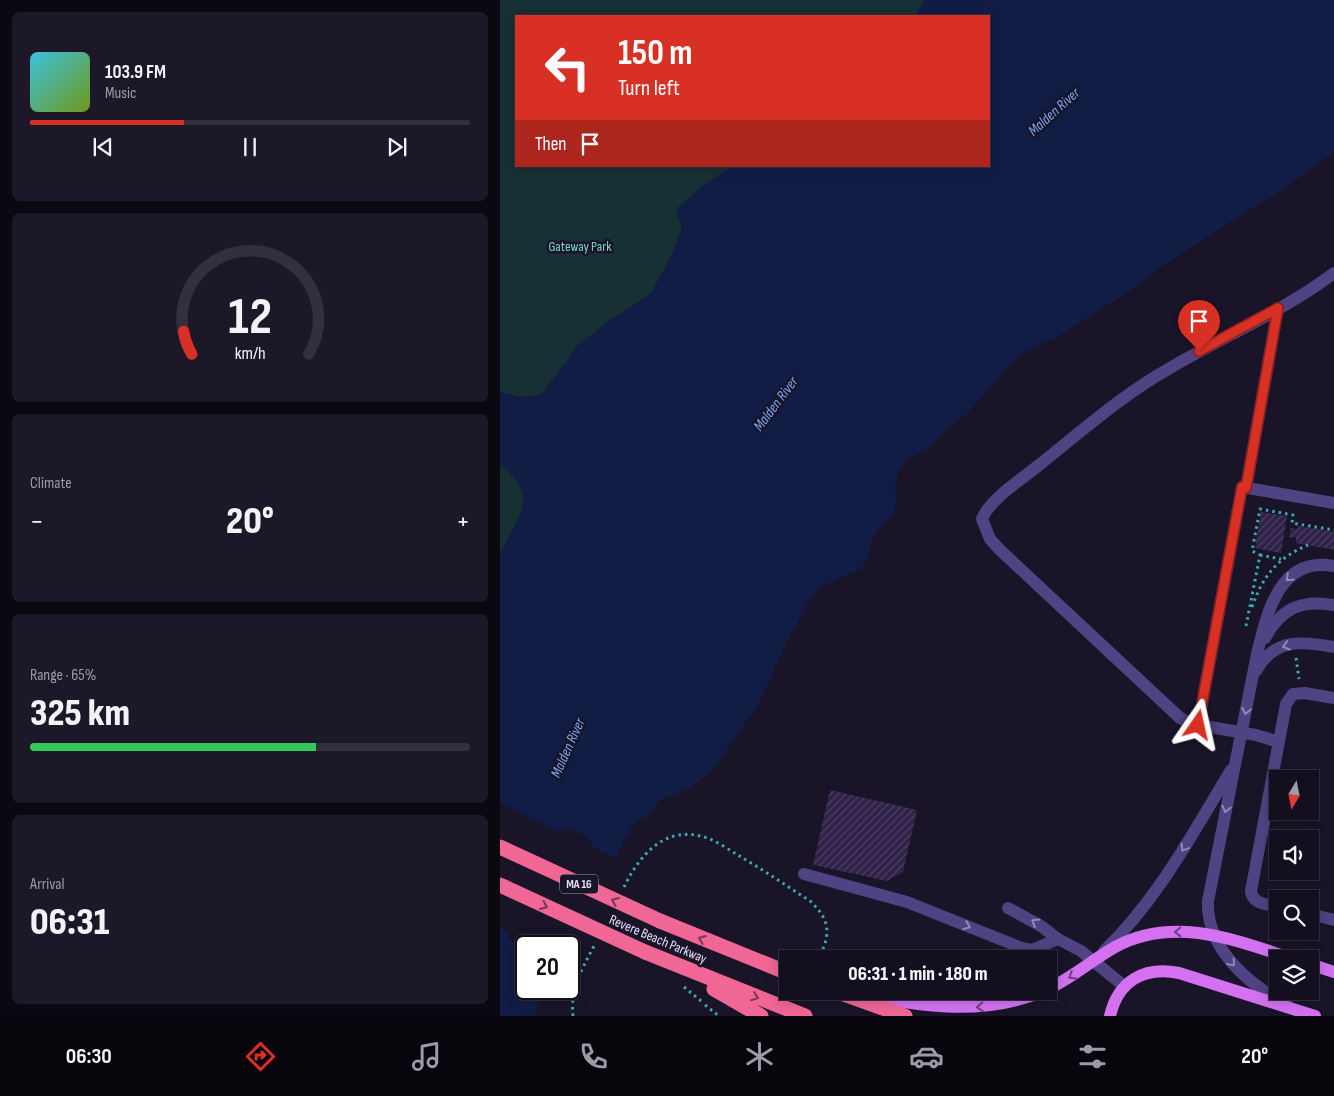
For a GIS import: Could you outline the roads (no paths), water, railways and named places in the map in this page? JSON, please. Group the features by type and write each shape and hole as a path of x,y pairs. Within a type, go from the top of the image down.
{"highway":[{"name":"Revere Beach Parkway","path":"500,847 660,921 779,969"},
{"name":"Revere Beach Parkway","path":"500,885 645,952 805,1016"},
{"path":"645,952 699,980 761,1016"},
{"path":"860,1000 905,1016"}],"main road":[{"path":"1057,984 1116,946 1154,934 1190,932 1214,935 1269,951"},
{"path":"1319,967 1334,972"},
{"path":"1110,1016 1118,995 1124,986 1134,978 1147,973 1172,972 1315,1016"},
{"path":"892,1000 906,1003 964,1007 1007,1003 1016,1000"}],"lane":[{"path":"1279,742 1198,725 1180,718 998,549 990,539 982,519 985,511 1002,495 1105,411 1168,369 1278,308 1334,273"},
{"path":"1246,488 1278,308"},
{"path":"1198,725 1242,487 1334,504"},
{"path":"1315,1016 1277,999 1251,982 1227,957 1214,935 1208,910 1209,891 1266,618 1274,599 1284,583 1295,572 1310,566 1323,564 1334,566"},
{"path":"1257,654 1273,625 1290,609 1310,603 1334,605"},
{"path":"1252,680 1263,660 1282,646 1297,643 1334,647"},
{"path":"1269,904 1255,901 1252,898 1251,891 1287,700 1292,694 1300,692 1334,698"},
{"path":"1095,961 1122,934 1152,898 1236,761"},
{"path":"804,874 907,902 1022,948 1032,950 1058,939"},
{"path":"1008,908 1081,951 1124,986"},
{"path":"1319,916 1334,920"}],"water":[{"name":"Malden River","path":"924,0 1334,0 1334,152 1284,189 1155,271 1133,289 1057,337 1024,352 1016,358 968,413 944,432 928,448 906,460 899,471 895,485 896,504 893,514 877,530 871,543 868,557 861,569 820,587 810,599 789,638 758,705 712,771 690,788 659,801 651,814 639,820 632,827 591,911 576,935 515,935 515,1000 541,1000 534,1016 500,1016 500,554 519,518 523,497 520,487 513,476 500,464 500,392 520,397 537,396 542,393 578,345 612,319 651,294 673,252 682,228 676,209 700,188 731,167 990,167 990,15 916,15"}],"park label":[{"name":"Gateway Park","path":"580,246"}]}
